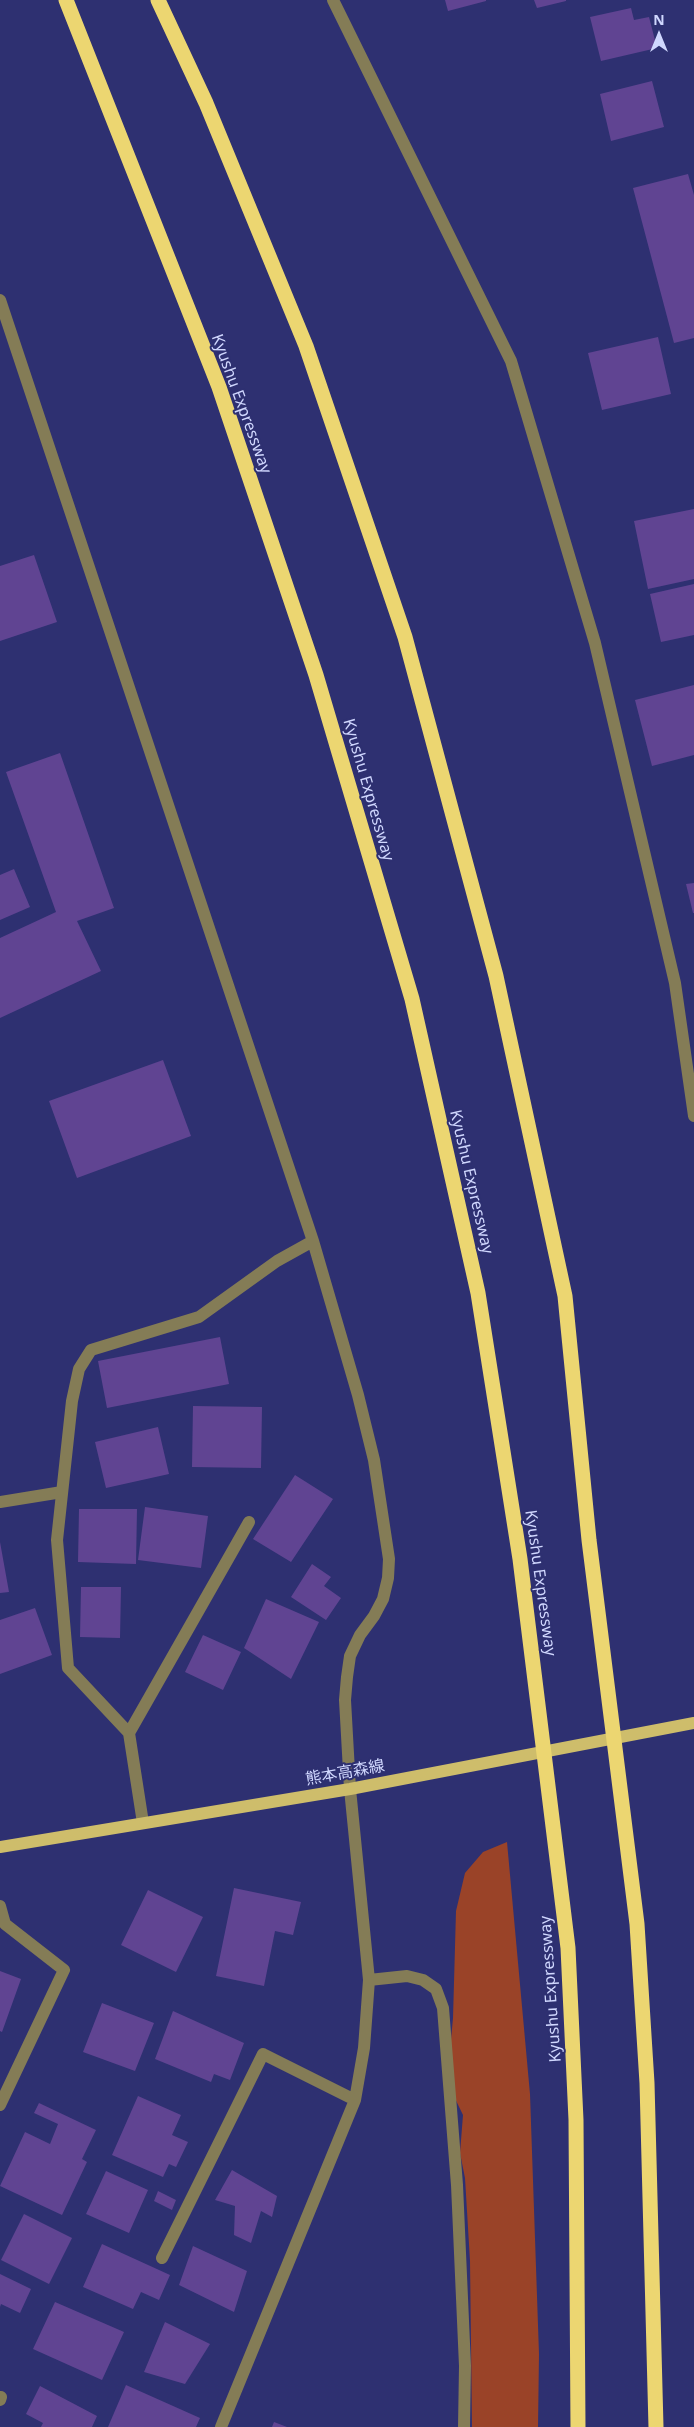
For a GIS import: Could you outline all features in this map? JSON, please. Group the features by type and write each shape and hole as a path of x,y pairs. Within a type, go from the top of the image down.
{"highway":[{"name":"Kyushu Expressway","path":"66,0 219,387 316,675 409,990 478,1293 520,1559 568,1948 576,2120 578,2427"},
{"path":"158,0 206,103 306,346 405,637 496,976 565,1296 589,1540 637,1924 647,2082 656,2427"}],"main road":[{"name":"熊本高森線","path":"0,1847 350,1789 694,1724"}],"street":[{"path":"334,0 510,361 595,643 675,983 694,1116"},
{"path":"0,300 313,1241 374,1460 389,1558 388,1578 382,1598 374,1616 360,1635 350,1656 346,1677 350,1789 369,1980 364,2048 355,2100 221,2427"},
{"path":"143,1824 129,1733 68,1668 57,1540 72,1400 79,1369 91,1350 199,1317 277,1262 313,1241"},
{"path":"0,1502 62,1492"},
{"path":"129,1733 248,1522"},
{"path":"0,1906 5,1924 64,1970 0,2105"},
{"path":"369,1980 407,1976 423,1980 436,1989 444,2008 457,2185 464,2366 464,2427"},
{"path":"162,2258 264,2054 355,2100"}],"shaded area":[{"path":"507,1842 530,2094 539,2354 538,2427 472,2427 470,2261 465,2178 460,2153 463,2115 447,2082 453,2018 456,1911 465,1873 483,1852"}],"building":[{"path":"445,0 486,0 486,1 448,11"},
{"path":"534,0 566,0 566,1 537,8"},
{"path":"631,8 634,20 649,17 657,48 601,61 590,17"},
{"path":"652,81 664,127 611,141 600,94"},
{"path":"688,174 694,195 694,338 674,343 633,188"},
{"path":"658,337 671,394 602,410 588,353"},
{"path":"694,509 694,579 648,589 634,521"},
{"path":"34,555 57,622 0,641 0,566"},
{"path":"694,584 694,635 661,642 650,594"},
{"path":"694,685 694,755 652,766 635,700"},
{"path":"60,753 114,908 77,921 101,971 0,1018 0,938 56,912 6,772"},
{"path":"14,869 30,907 0,920 0,875"},
{"path":"694,883 694,913 693,913 686,884"},
{"path":"163,1060 191,1136 77,1178 49,1101"},
{"path":"220,1337 229,1384 107,1408 98,1361"},
{"path":"193,1406 262,1407 261,1468 192,1467"},
{"path":"158,1427 169,1474 106,1488 95,1442"},
{"path":"295,1475 333,1499 291,1562 253,1539"},
{"path":"145,1507 208,1516 201,1568 138,1560"},
{"path":"79,1509 137,1509 136,1564 78,1562"},
{"path":"0,1542 9,1592 0,1593"},
{"path":"312,1564 331,1577 324,1586 341,1598 326,1620 291,1597"},
{"path":"81,1587 121,1587 120,1638 80,1637"},
{"path":"266,1599 319,1622 291,1679 244,1648"},
{"path":"35,1608 52,1655 0,1674 0,1620"},
{"path":"203,1635 241,1652 223,1690 185,1672"},
{"path":"234,1888 301,1902 293,1935 275,1931 264,1986 216,1976"},
{"path":"148,1890 203,1917 176,1972 121,1945"},
{"path":"0,1971 21,1979 2,2032 0,2031"},
{"path":"102,2003 154,2023 135,2071 83,2052"},
{"path":"173,2011 244,2043 230,2080 214,2074 211,2082 155,2059"},
{"path":"138,2096 181,2115 172,2135 188,2142 176,2167 169,2164 163,2177 112,2155"},
{"path":"39,2103 96,2130 82,2159 87,2162 62,2215 0,2186 25,2132 50,2144 58,2124 34,2113"},
{"path":"232,2170 277,2196 272,2217 261,2211 251,2243 234,2235 235,2206 215,2200"},
{"path":"106,2171 148,2190 129,2233 86,2214"},
{"path":"158,2191 176,2200 172,2210 154,2201"},
{"path":"24,2214 72,2238 49,2284 1,2260"},
{"path":"102,2244 170,2275 159,2300 141,2292 133,2309 83,2287"},
{"path":"193,2246 247,2271 234,2312 179,2285"},
{"path":"0,2274 31,2289 20,2313 1,2304 0,2307"},
{"path":"55,2302 124,2332 102,2380 33,2349"},
{"path":"165,2322 210,2344 185,2384 144,2372"},
{"path":"126,2385 200,2418 196,2427 108,2427"},
{"path":"40,2386 97,2416 92,2427 41,2427 43,2423 26,2414"},
{"path":"274,2422 287,2427 272,2427"}]}
